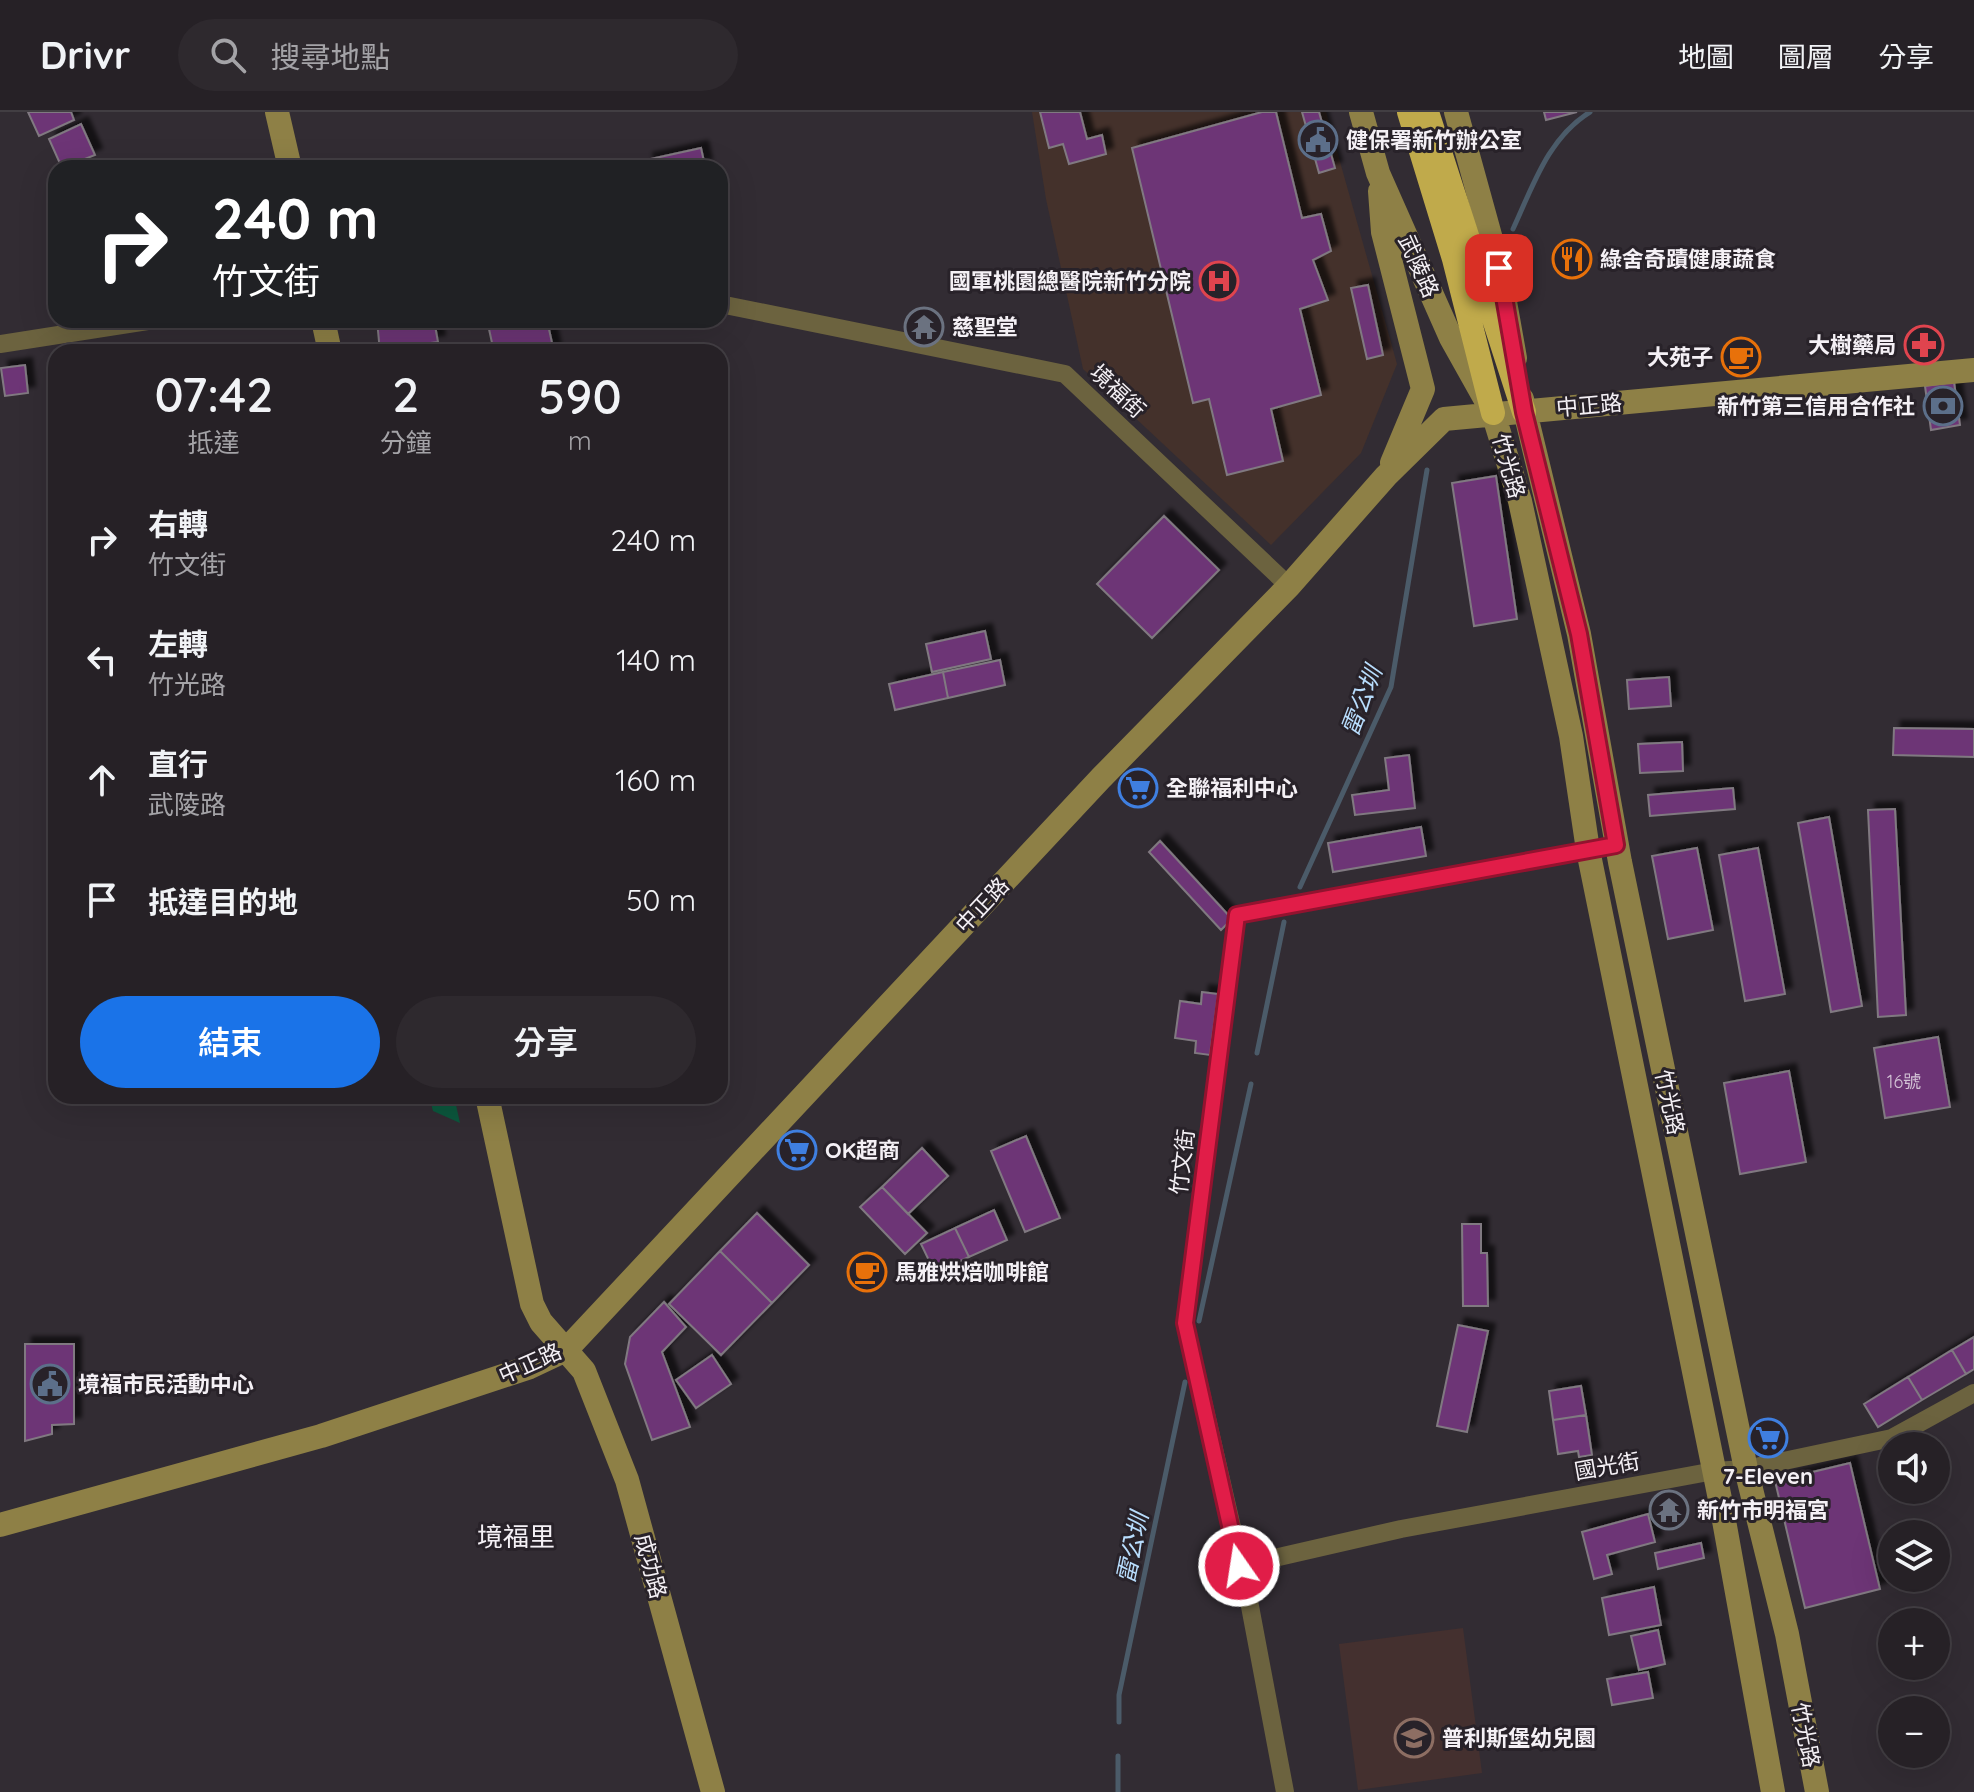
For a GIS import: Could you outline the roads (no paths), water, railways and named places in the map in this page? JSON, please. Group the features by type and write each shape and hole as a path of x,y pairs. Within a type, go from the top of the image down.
{"highway":[{"path":"1409,112 1454,259 1493,413"},
{"path":"1427,112 1524,412"}],"street":[{"path":"277,112 288,160"},
{"name":"武陵路","path":"1361,112 1378,173 1451,338 1493,413"},
{"path":"1456,112 1499,268 1524,412"},
{"path":"1378,173 1383,232 1423,389 1386,476"},
{"name":"境福街","path":"728,306 1065,374 1289,586"},
{"path":"0,344 103,328"},
{"name":"中正路","path":"0,1525 321,1436 530,1367 566,1350 1090,789 1289,586 1386,476 1444,419 1974,370"},
{"name":"竹光路","path":"1524,412 1579,634 1616,845 1746,1469 1787,1634 1817,1792"},
{"name":"竹光路","path":"1493,413 1520,501 1568,721 1588,850 1714,1471 1773,1792"},
{"name":"竹文街","path":"1285,1792 1267,1685 1185,1323 1237,915 1616,845"},
{"name":"成功路","path":"489,1104 532,1304 541,1322 584,1371 627,1480 713,1792"},
{"name":"國光街","path":"1239,1566 1413,1527 1714,1471 1746,1469 1892,1438 1974,1393"}],"waterway":[{"name":"雷公圳","path":"1513,229 1552,149 1575,123 1590,112"},
{"name":"雷公圳","path":"1300,887 1391,687 1427,470"},
{"name":"雷公圳","path":"1257,1053 1284,922"},
{"name":"雷公圳","path":"1199,1321 1251,1084"},
{"name":"雷公圳","path":"1119,1722 1119,1695 1185,1382"},
{"name":"雷公圳","path":"1118,1756 1118,1792"}],"place":[{"name":"健保署新竹辦公室","path":"1318,140"},
{"name":"綠舍奇蹟健康蔬食","path":"1572,259"},
{"name":"國軍桃園總醫院新竹分院","path":"1219,281"},
{"name":"慈聖堂","path":"924,327"},
{"name":"大樹藥局","path":"1924,345"},
{"name":"大苑子","path":"1741,357"},
{"name":"新竹第三信用合作社","path":"1943,406"},
{"name":"全聯福利中心","path":"1138,788"},
{"name":"OK超商","path":"797,1150"},
{"name":"馬雅烘焙咖啡館","path":"867,1272"},
{"name":"境福市民活動中心","path":"50,1384"},
{"name":"7-Eleven","path":"1768,1438"},
{"name":"新竹市明福宮","path":"1669,1510"},
{"name":"普利斯堡幼兒園","path":"1414,1738"}],"district":[{"name":"境福里","path":"516,1536"}]}
